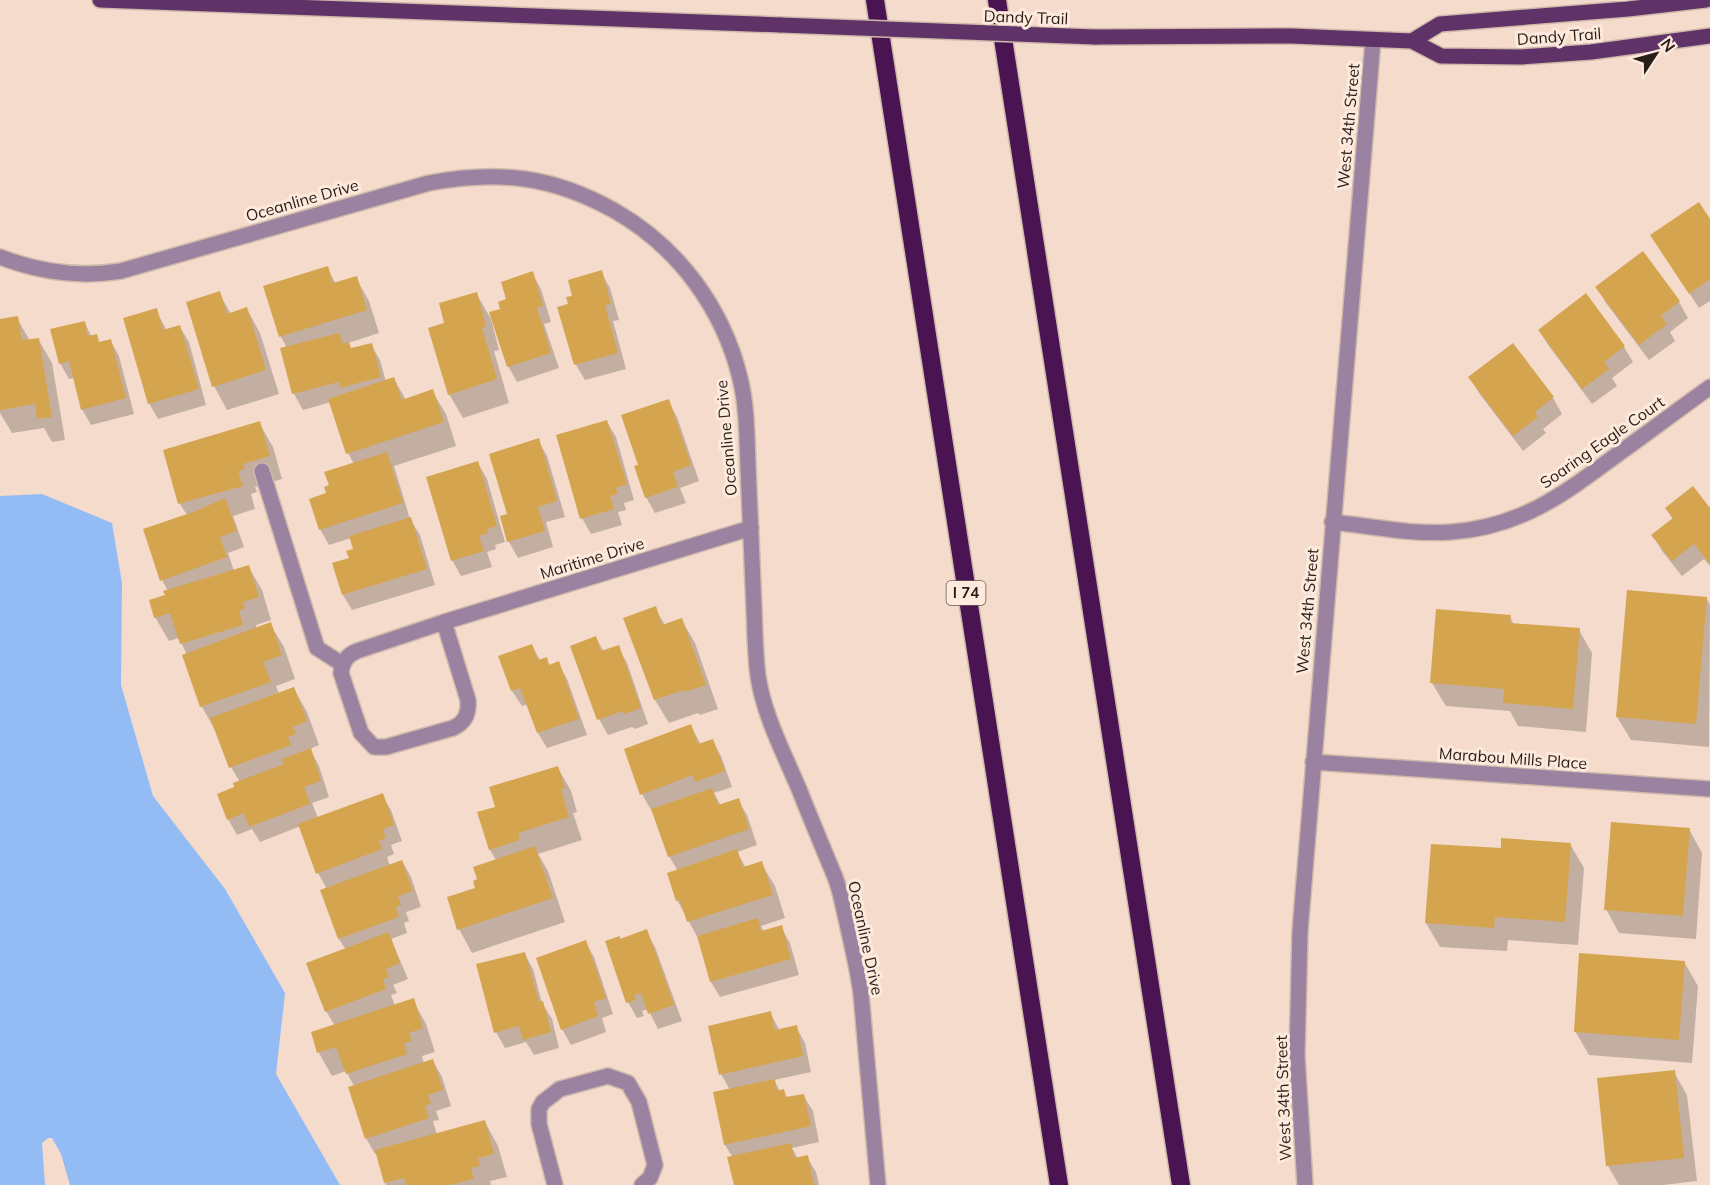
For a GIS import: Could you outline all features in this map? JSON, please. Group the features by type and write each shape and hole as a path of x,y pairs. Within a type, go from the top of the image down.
{"highway":[{"name":"I 74","path":"875,0 1059,1185"},
{"path":"997,0 1181,1185"}],"main road":[{"name":"Dandy Trail","path":"100,0 1095,37 1292,36 1412,41 1441,56 1521,57 1602,51 1710,36"},
{"name":"Dandy Trail","path":"1412,41 1440,24 1628,9 1706,0"}],"street":[{"name":"West 34th Street","path":"1305,1185 1297,1056 1300,931 1373,40"},
{"name":"Oceanline Drive","path":"0,257 20,265 58,273 82,275 121,272 414,186 462,177 506,176 534,180 590,196 628,217 651,234 682,265 701,287 719,318 741,380 746,423 758,676 770,717 835,877 844,906 861,994 878,1185"},
{"name":"Soaring Eagle Court","path":"1332,522 1421,532 1450,532 1494,525 1522,516 1551,502 1710,387"},
{"path":"262,471 317,648 342,664 341,673 360,733 374,747 386,747 453,728 466,718 468,700 444,622"},
{"name":"Maritime Drive","path":"342,664 350,654 357,651 444,622 751,528"},
{"name":"Marabou Mills Place","path":"1313,762 1710,789"},
{"path":"555,1185 539,1125 539,1109 546,1098 554,1092 608,1076 628,1083 639,1102 655,1165 650,1178 642,1185"}],"water":[{"path":"42,494 112,523 122,583 121,685 153,796 225,889 285,993 276,1074 340,1185 70,1185 61,1154 52,1138 48,1138 42,1143 45,1185 0,1185 0,496"}],"building":[{"path":"1699,202 1710,219 1710,279 1689,294 1650,235"},
{"path":"1643,251 1680,301 1661,316 1667,324 1639,345 1595,287"},
{"path":"328,266 333,283 357,276 367,310 279,337 263,286"},
{"path":"602,270 611,304 605,305 618,353 574,365 557,307 568,304 566,297 572,296 568,280"},
{"path":"533,271 543,306 537,308 551,353 507,367 489,312 500,309 498,302 506,299 501,282"},
{"path":"220,291 227,314 247,307 266,370 212,387 186,302"},
{"path":"477,292 486,326 482,328 497,379 448,395 428,328 444,323 439,303"},
{"path":"1586,293 1625,346 1604,362 1609,369 1582,389 1538,330"},
{"path":"157,308 163,330 180,325 199,389 148,404 123,318"},
{"path":"18,316 22,340 39,338 52,417 37,419 35,404 0,410 0,319"},
{"path":"85,321 88,336 97,334 99,342 111,339 126,398 81,410 69,361 59,364 50,329"},
{"path":"339,333 343,344 349,342 351,348 372,343 381,377 340,388 339,382 292,394 280,348"},
{"path":"1513,343 1554,397 1535,412 1538,417 1513,436 1468,377"},
{"path":"394,377 402,400 433,389 444,422 346,454 328,399"},
{"path":"669,399 691,465 673,472 678,487 645,498 634,466 638,465 621,415"},
{"path":"607,420 627,484 616,488 618,494 610,496 614,509 580,519 556,435"},
{"path":"260,421 270,456 243,464 245,469 238,471 243,486 178,504 163,450"},
{"path":"539,438 557,501 538,507 545,531 507,542 500,516 507,514 489,454"},
{"path":"387,452 403,503 319,530 309,499 326,493 324,487 329,485 324,472"},
{"path":"478,461 497,526 487,529 488,533 479,536 484,551 451,561 426,477"},
{"path":"1693,486 1710,508 1710,564 1694,544 1672,561 1651,535 1673,518 1665,508"},
{"path":"225,498 237,531 220,537 227,557 160,581 143,529 196,511"},
{"path":"411,517 427,569 342,595 332,563 349,558 346,551 353,549 349,536"},
{"path":"249,565 259,597 243,602 245,608 239,611 243,625 180,644 170,613 154,618 149,600 165,595 163,591"},
{"path":"1627,590 1707,597 1696,724 1616,717"},
{"path":"656,606 662,625 682,618 706,685 654,700 623,618"},
{"path":"1436,609 1511,615 1510,623 1580,628 1573,709 1503,703 1504,689 1430,683"},
{"path":"271,622 282,655 263,662 271,682 200,707 182,655"},
{"path":"596,636 601,651 619,645 641,708 624,714 623,711 597,720 570,646"},
{"path":"532,644 538,660 547,657 549,665 559,661 579,719 537,733 520,688 511,691 498,656"},
{"path":"294,687 307,721 293,727 296,734 288,737 291,745 229,768 210,718"},
{"path":"691,724 698,744 713,739 725,771 695,782 693,775 640,795 624,749"},
{"path":"311,748 321,781 304,787 310,804 249,827 244,813 227,820 217,794 234,787 233,783 284,764 282,759"},
{"path":"558,766 565,788 561,789 569,817 518,833 520,840 489,850 477,812 495,807 489,787"},
{"path":"712,788 718,805 739,798 749,829 668,857 651,809"},
{"path":"383,793 394,825 383,829 386,838 379,841 382,849 316,874 298,824"},
{"path":"1611,822 1690,828 1683,916 1604,910"},
{"path":"1501,838 1571,843 1565,922 1495,917 1494,928 1425,923 1431,844 1501,848"},
{"path":"535,846 553,898 457,930 447,897 475,888 473,881 477,879 473,867"},
{"path":"737,849 743,867 762,861 773,895 687,922 680,900 676,901 667,873"},
{"path":"402,860 413,891 398,896 401,905 396,907 399,917 338,939 320,890"},
{"path":"758,918 761,931 782,925 791,959 710,982 697,936"},
{"path":"647,929 674,1005 648,1014 641,993 634,995 636,1000 626,1003 605,941 620,936 620,939"},
{"path":"389,932 400,963 386,969 389,977 383,979 386,989 325,1012 306,963"},
{"path":"586,940 606,998 594,1002 598,1016 561,1030 536,958"},
{"path":"525,952 539,1002 543,1001 551,1032 523,1040 519,1026 494,1033 476,964"},
{"path":"1579,953 1685,961 1679,1040 1574,1032"},
{"path":"414,998 423,1028 409,1033 412,1041 404,1043 407,1054 346,1074 336,1047 317,1053 311,1032"},
{"path":"771,1011 775,1030 797,1025 803,1056 719,1075 708,1026"},
{"path":"433,1059 443,1090 428,1095 431,1104 425,1106 429,1118 365,1139 348,1087"},
{"path":"1675,1070 1684,1158 1606,1166 1597,1078"},
{"path":"775,1079 777,1091 784,1089 786,1097 804,1094 811,1126 724,1145 713,1092"},
{"path":"485,1120 494,1154 478,1158 480,1166 471,1168 474,1179 450,1185 406,1185 404,1178 384,1183 375,1150"},
{"path":"791,1143 794,1158 808,1155 814,1185 734,1185 727,1157"}]}
